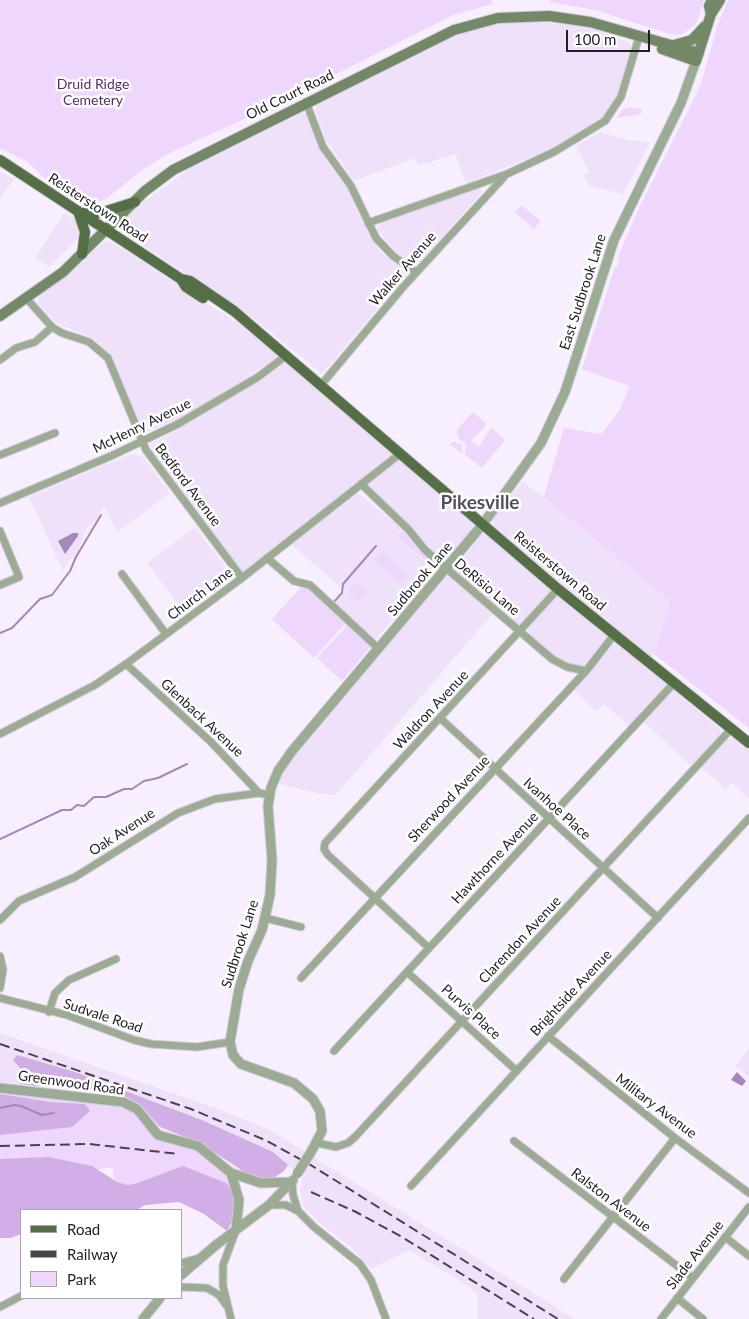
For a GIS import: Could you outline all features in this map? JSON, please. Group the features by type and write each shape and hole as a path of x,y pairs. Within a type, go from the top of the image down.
{"main road":[{"path":"697,57 710,17 709,6 712,0"},
{"path":"673,46 692,40 710,17 720,0"},
{"name":"Old Court Road","path":"0,316 27,299 63,272 145,191 173,170 448,32 498,18 534,15 563,17 639,37 648,37 697,57"},
{"name":"Old Court Road","path":"639,37 646,44 697,57"},
{"name":"Reisterstown Road","path":"0,160 181,279 190,281 234,311 241,319 287,355 558,589 749,743"},
{"path":"82,254 85,232 79,212 100,214 135,202"}],"street":[{"path":"368,223 507,174 554,152 608,118 620,97 639,37"},
{"name":"East Sudbrook Lane","path":"483,524 522,471 556,414 614,240 670,125 697,57"},
{"path":"306,102 323,147 351,186 368,223 381,244 416,272"},
{"name":"Walker Avenue","path":"321,384 416,272 507,174"},
{"name":"Bedford Avenue","path":"27,299 52,327 62,333 89,342 108,358 142,442 154,463 242,578"},
{"path":"0,360 21,346 31,345 52,327"},
{"name":"McHenry Avenue","path":"0,503 142,442 189,419 258,377 287,355"},
{"path":"0,455 55,433"},
{"name":"Church Lane","path":"0,734 95,685 126,664 242,578 401,453"},
{"name":"DeRisio Lane","path":"361,484 408,529 425,550 521,632 560,664 586,671"},
{"name":"Sudbrook Lane","path":"230,1042 242,978 265,918 272,882 269,795 278,771 292,751 483,524"},
{"path":"0,531 20,577 0,585"},
{"path":"267,558 294,580 310,585 379,649"},
{"path":"122,574 166,634"},
{"name":"Waldron Avenue","path":"374,898 324,850 328,840 521,632 558,589"},
{"name":"Sherwood Avenue","path":"301,978 586,671 614,635"},
{"name":"Glenback Avenue","path":"126,664 216,747 259,793"},
{"name":"Hawthorne Avenue","path":"334,1051 674,683"},
{"name":"Ivanhoe Place","path":"440,718 658,918"},
{"name":"Clarendon Avenue","path":"317,1143 336,1147 348,1143 731,729"},
{"name":"Oak Avenue","path":"0,920 19,901 76,877 178,813 215,799 259,793 269,795"},
{"name":"Brightside Avenue","path":"411,1186 749,818"},
{"path":"374,898 429,948"},
{"path":"265,918 301,927"},
{"path":"0,956 3,970 0,988"},
{"path":"48,1012 55,993 69,980 116,959"},
{"name":"Purvis Place","path":"407,972 517,1071"},
{"name":"Sudvale Road","path":"0,998 48,1012 67,1015 118,1035 151,1044 197,1046 230,1042"},
{"name":"Military Avenue","path":"548,1036 675,1138 749,1193"},
{"path":"182,1274 199,1258 269,1205 292,1182 317,1143 322,1131 321,1117 317,1105 308,1093 294,1083 242,1064 233,1055 230,1042"},
{"name":"Greenwood Road","path":"0,1088 122,1102 137,1109 158,1135 198,1146 231,1173 261,1183 292,1182"},
{"path":"564,1279 675,1138"},
{"name":"Ralston Avenue","path":"514,1141 693,1278"},
{"path":"231,1173 240,1200 236,1230 223,1265 231,1319"},
{"path":"292,1182 293,1195 298,1211"},
{"path":"269,1205 286,1205 298,1211 314,1227 360,1264 371,1280 386,1319"},
{"name":"Slade Avenue","path":"661,1319 749,1207"},
{"path":"725,1237 749,1256"},
{"path":"182,1263 199,1258"},
{"path":"182,1287 200,1286 214,1290 228,1306"},
{"path":"0,1307 20,1297"},
{"path":"677,1298 703,1319"},
{"path":"143,1319 159,1299"}],"shaded area":[{"path":"517,22 569,24 593,29 629,42 632,48 616,100 605,116 547,151 466,183 455,154 418,166 415,158 354,181 326,140 315,110 318,103 449,38 487,26"},
{"path":"303,112 307,116 324,157 348,190 368,235 382,253 402,269 406,275 322,374 257,321 124,233 122,227 127,217 144,202 189,169"},
{"path":"600,132 628,140 650,142 623,194 590,186 583,176 589,172 576,146"},
{"path":"0,171 14,179 0,199"},
{"path":"478,187 482,192 418,263 411,263 394,250 377,229 380,224 393,217"},
{"path":"64,213 77,221 79,238 49,267 35,258"},
{"path":"104,242 112,242 253,333 276,353 276,359 187,415 144,433 112,355 93,338 56,323 38,303 40,296"},
{"path":"285,363 392,452 393,456 243,573 153,452 151,444 202,416"},
{"path":"131,454 143,457 170,493 117,532 104,505 96,522 89,524 79,547 78,559 71,558 63,571 29,497"},
{"path":"398,460 401,460 474,522 474,526 447,561 442,562 427,548 368,487 369,483"},
{"path":"522,482 544,497 670,601 652,659 492,525 493,518"},
{"path":"358,493 402,529 395,537 436,570 374,641 334,605 345,591 291,544"},
{"path":"195,527 232,576 183,611 147,563"},
{"path":"485,532 554,591 521,625 515,624 456,571 457,566 482,533"},
{"path":"73,533 78,533 78,536 65,554 58,541"},
{"path":"451,576 494,612 336,795 316,793 276,783 304,740 446,577"},
{"path":"558,595 610,638 584,667 568,665 553,657 528,632 528,627"},
{"path":"615,642 668,685 630,726 604,704 597,712 572,689"},
{"path":"672,689 721,730 720,736 692,767 643,721"},
{"path":"733,738 749,750 749,799 732,783 725,789 701,767 725,740"},
{"path":"0,1033 221,1110 270,1130 575,1319 478,1319 478,1295 410,1250 371,1269 352,1248 318,1222 304,1208 300,1191 303,1176 284,1164 215,1132 213,1123 152,1120 141,1105 133,1100 114,1094 0,1082"},
{"path":"749,1048 749,1077 735,1066"},
{"path":"17,1055 72,1071 202,1120 273,1152 288,1165 284,1171 272,1179 265,1180 245,1176 240,1169 200,1143 160,1127 141,1105 124,1096 98,1092 71,1080 55,1080 37,1086 20,1084 20,1068 13,1060"},
{"path":"737,1072 746,1081 742,1086 731,1080"},
{"path":"0,1094 50,1102 85,1104 90,1111 72,1127 0,1135"},
{"path":"48,1157 92,1166 117,1182 127,1185 135,1184 183,1166 226,1183 235,1192 235,1216 227,1231 204,1214 179,1202 145,1205 139,1209 20,1209 20,1234 11,1238 0,1238 0,1159"}],"green space":[{"name":"Druid Ridge Cemetery","path":"0,0 491,0 493,4 453,15 281,102 174,151 146,167 106,199 91,205 84,204 41,175 28,162 0,148"},
{"path":"550,0 704,0 696,24 681,35 670,34 595,10 549,2"},
{"path":"728,0 749,0 749,728 654,654 670,601 544,497 564,428 601,434 620,410 629,386 582,369 615,267 617,267 620,258 618,257 640,206 700,87 717,27"},
{"path":"630,107 642,109 641,114 617,118 623,109"},
{"path":"521,205 541,221 534,229 515,213"},
{"path":"472,413 487,424 471,441 479,447 491,427 505,440 482,468 465,455 466,444 458,438 457,430"},
{"path":"453,441 462,445 462,453 450,445"},
{"path":"403,529 413,543 437,565 436,569 396,537"},
{"path":"384,550 408,574 400,583 374,560"},
{"path":"356,582 367,592 358,602 348,591"},
{"path":"302,586 307,586 346,623 314,658 272,619"},
{"path":"348,625 371,646 342,681 317,658"},
{"path":"0,1091 122,1105 135,1112 156,1138 196,1149 232,1179 225,1229 199,1210 170,1178 148,1205 117,1209 113,1167 92,1170 0,1170"}],"waterway":[{"path":"0,633 12,628 40,599 52,595 70,571 76,557 101,515"},
{"path":"333,603 342,593 343,584 376,546"},
{"path":"0,839 62,810 71,810 77,805 84,806 94,797 106,797 124,789 132,789 144,781 158,778 187,764"},
{"path":"0,1108 14,1105 42,1115 54,1113"}],"railway":[{"path":"0,1044 191,1109 265,1140 309,1164 558,1319"},
{"path":"0,1146 89,1144 179,1154"},
{"path":"311,1192 356,1212 402,1237 534,1319"}],"district":[{"name":"Pikesville","path":"480,503"}]}
